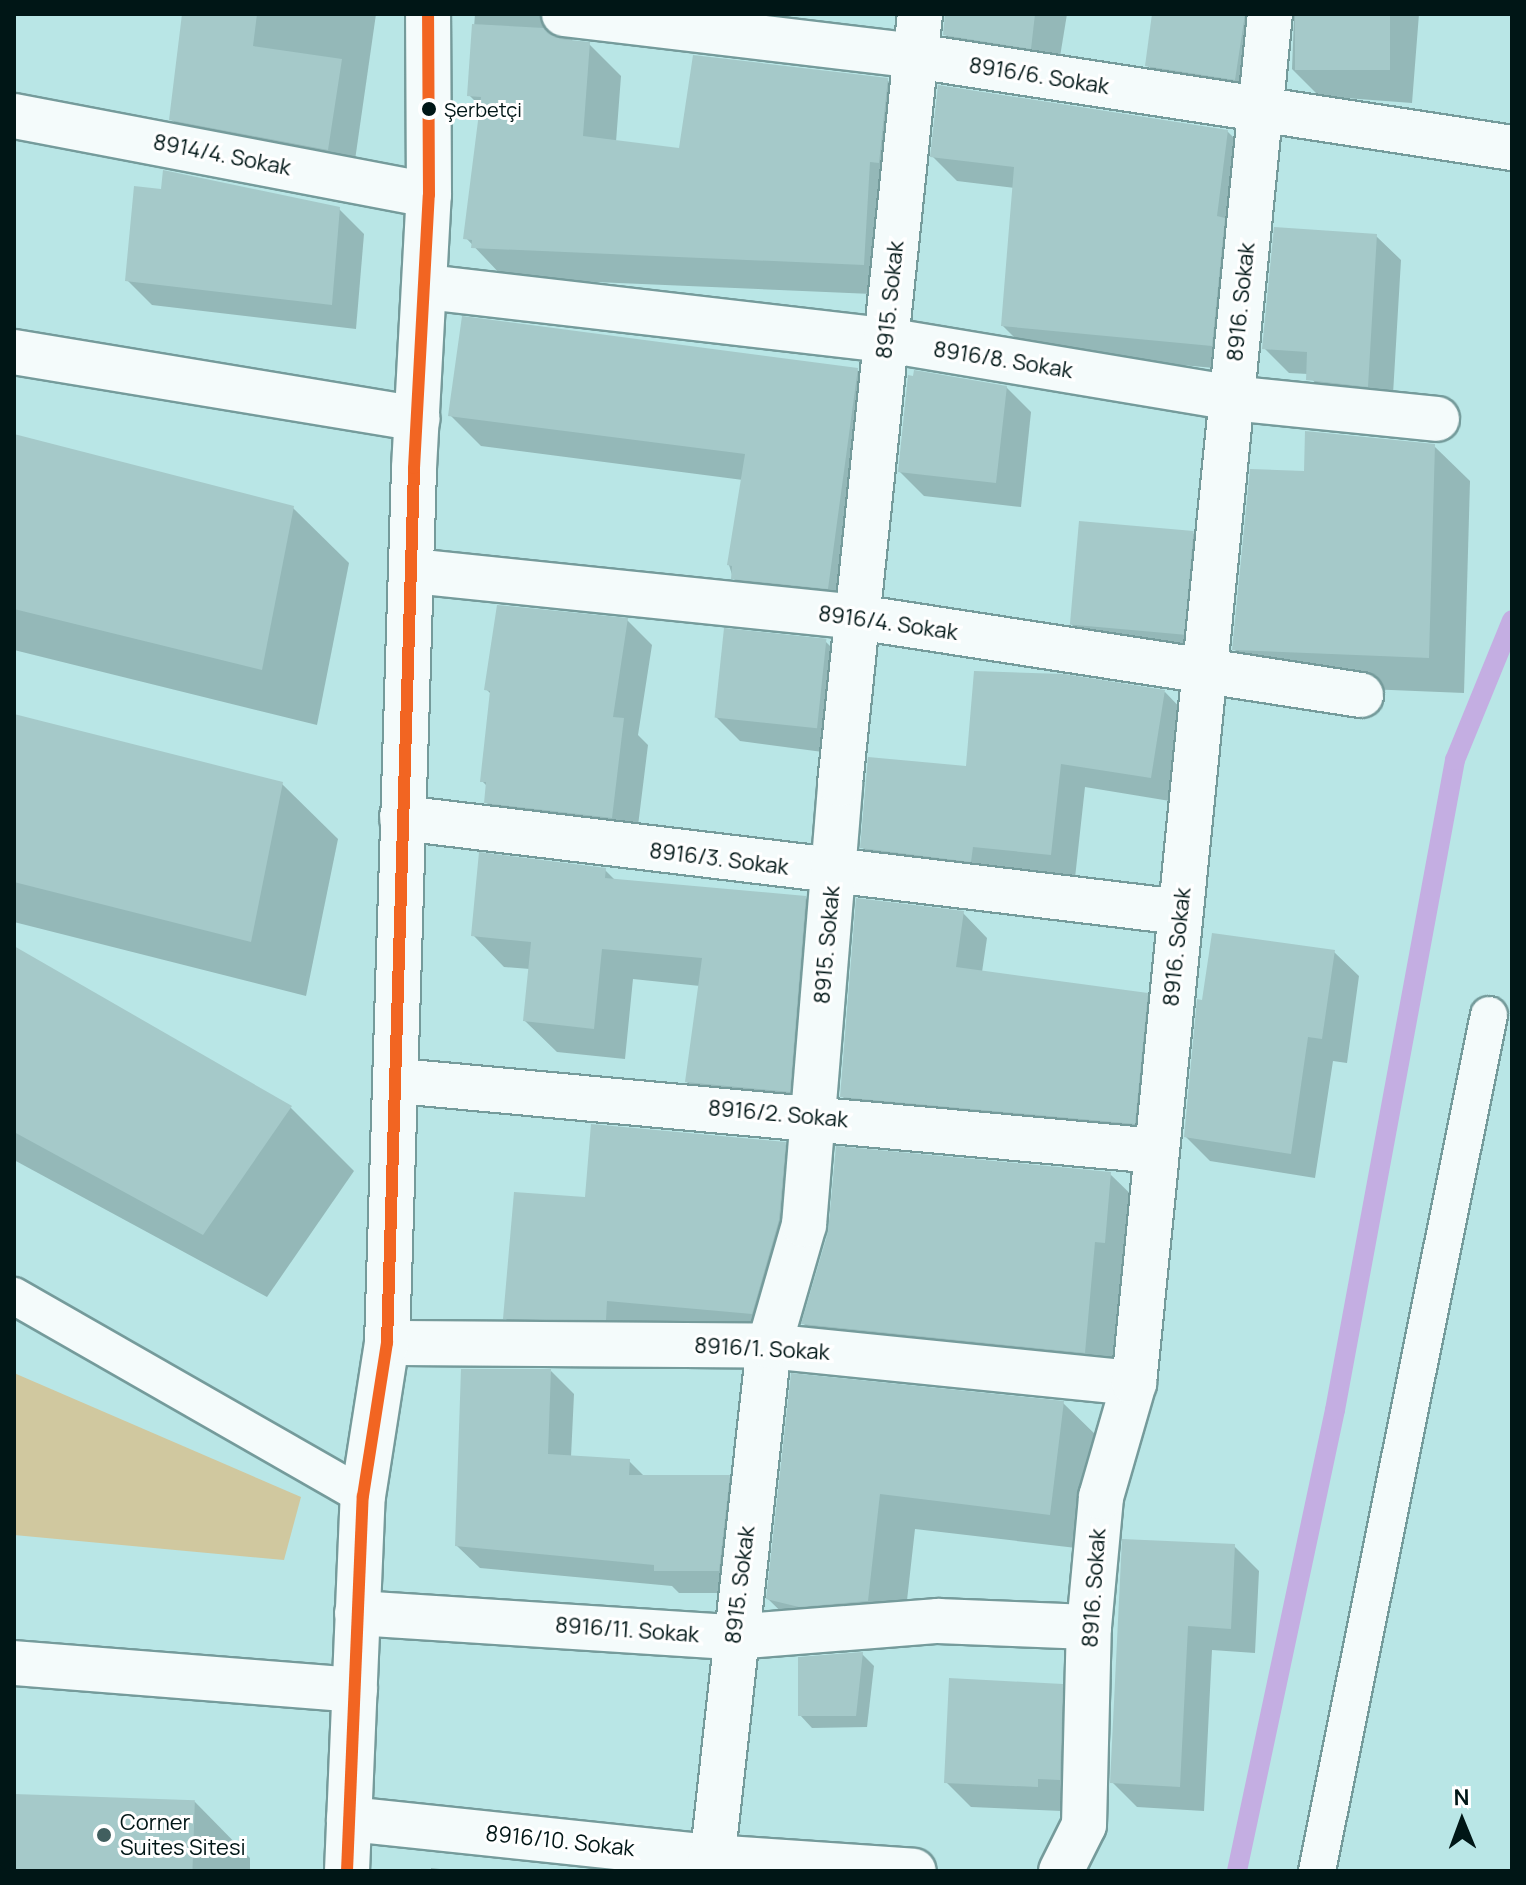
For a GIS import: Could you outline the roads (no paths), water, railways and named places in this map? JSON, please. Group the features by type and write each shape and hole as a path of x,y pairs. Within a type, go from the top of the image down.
{"street":[{"path":"347,1871 363,1496 387,1343 399,1081 402,818 429,195 428,14"},
{"name":"8915. Sokak","path":"711,1864 733,1637 769,1346 804,1225 857,617 920,14"},
{"name":"8916. Sokak","path":"1061,1871 1084,1825 1089,1627 1101,1497 1134,1383 1270,14"},
{"name":"8916/6. Sokak","path":"572,15 915,56 1512,148"},
{"name":"8914/4. Sokak","path":"14,116 429,195"},
{"name":"8916/8. Sokak","path":"426,287 886,340 1232,398 1437,419"},
{"path":"14,352 417,419"},
{"name":"8916/4. Sokak","path":"412,571 857,617 1205,668 1361,695"},
{"name":"8916/3. Sokak","path":"402,818 833,873 1180,912"},
{"name":"8916/2. Sokak","path":"399,1081 813,1116 1157,1151"},
{"name":"8916/1. Sokak","path":"387,1343 769,1346 1134,1383"},
{"name":"8916/11. Sokak","path":"357,1613 733,1637 938,1621 1089,1627"},
{"path":"14,1663 355,1690"},
{"name":"8916/10. Sokak","path":"349,1819 711,1864 914,1871"}],"lane":[{"path":"1317,1871 1489,1015"},
{"path":"14,1296 363,1496"}],"waterway":[{"path":"1237,1871 1335,1410 1455,760 1512,620"}],"place":[{"name":"Şerbetçi","path":"429,109"},
{"name":"Corner Suites Sitesi","path":"104,1835"}]}
